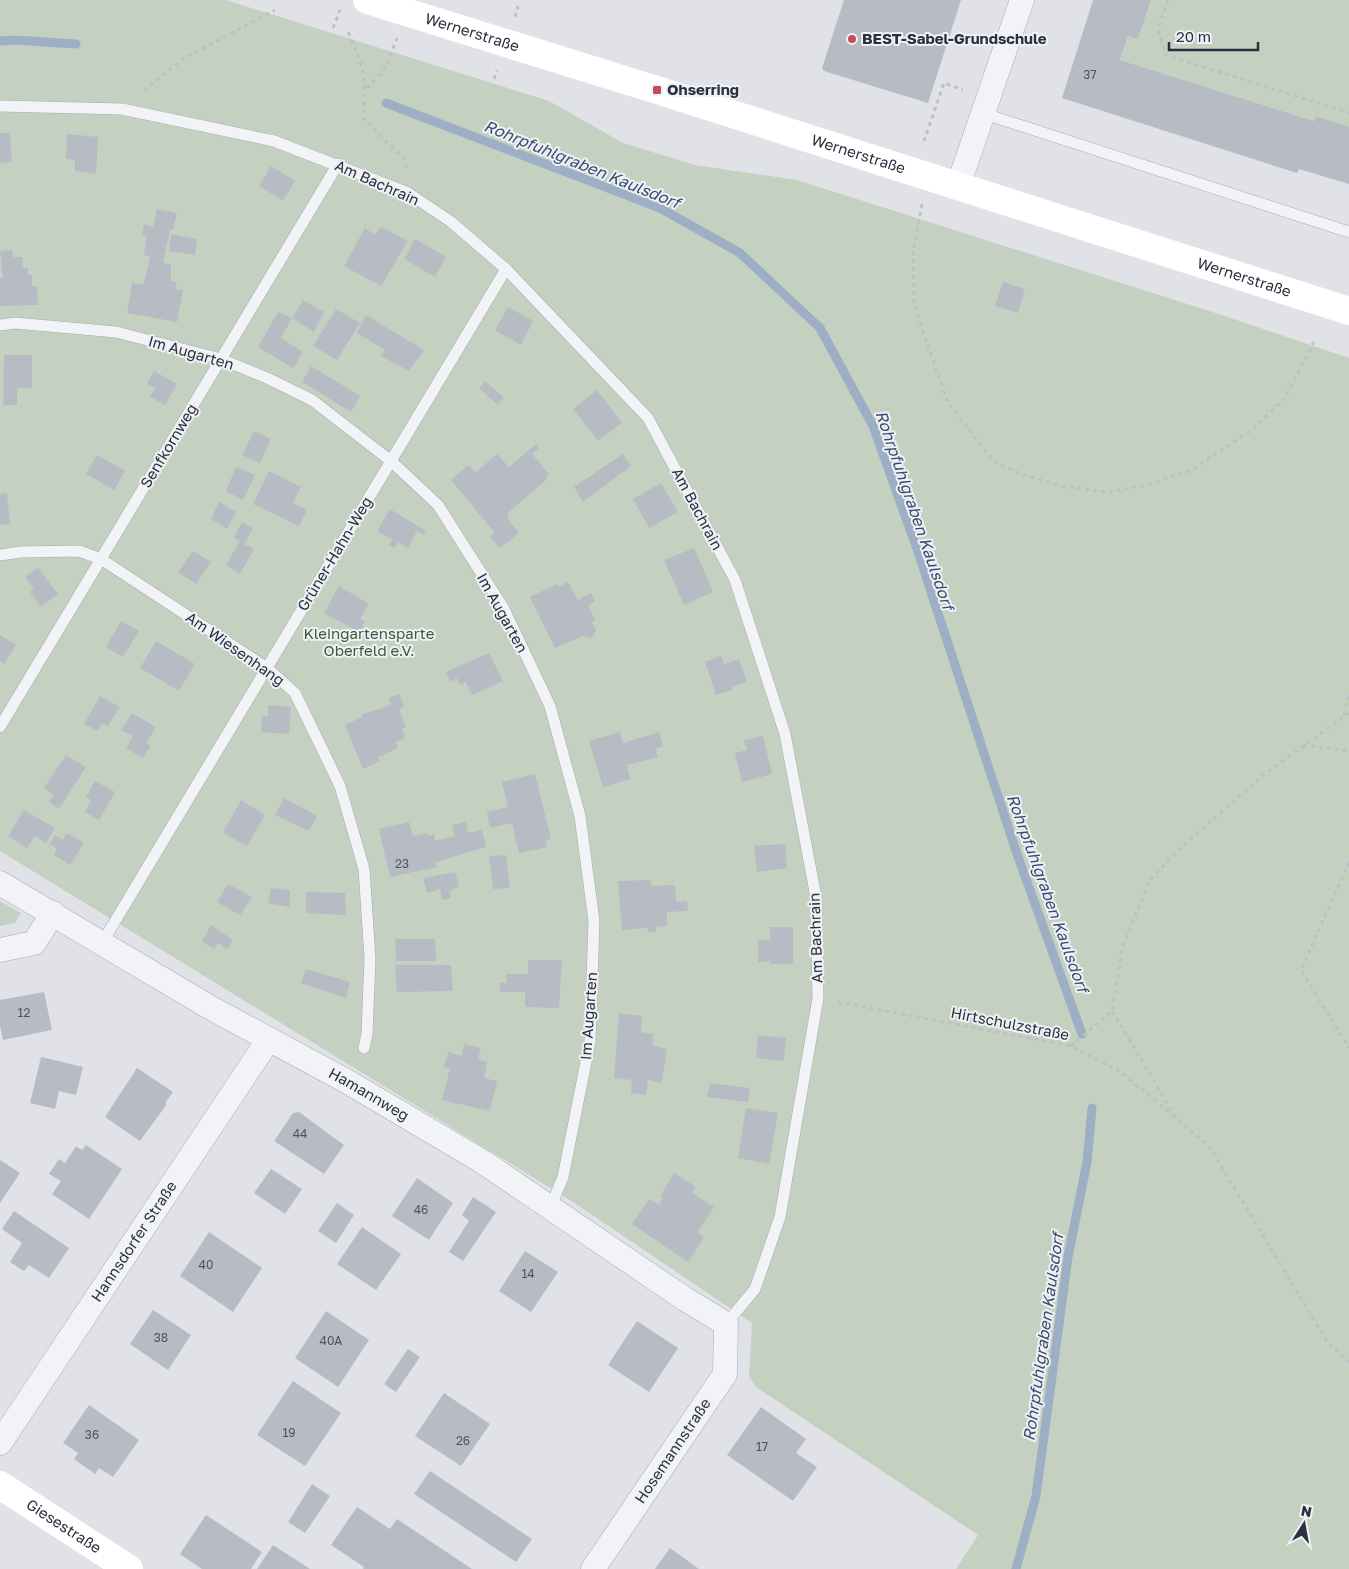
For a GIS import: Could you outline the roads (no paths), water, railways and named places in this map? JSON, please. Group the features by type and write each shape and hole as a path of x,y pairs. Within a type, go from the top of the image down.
{"street":[{"name":"Wernerstraße","path":"370,0 1349,311"},
{"path":"958,186 1022,0"},
{"name":"Hamannweg","path":"0,883 211,1008 269,1039 474,1157 551,1206 685,1299 726,1324"},
{"path":"0,950 34,943 53,913"},
{"name":"Hannsdorfer Straße","path":"0,1443 269,1039"},
{"name":"Hosemannstraße","path":"593,1569 725,1374 726,1324"},
{"name":"Giesestraße","path":"0,1485 129,1569"}],"lane":[{"name":"Am Bachrain","path":"0,106 25,105 122,109 274,141 338,164 408,193 450,221 506,268 648,418 735,580 785,734 816,897 818,998 780,1217 755,1289 726,1324"},
{"path":"987,106 1349,232"},
{"name":"Senfkornweg","path":"0,727 338,164"},
{"name":"Grüner-Hahn-Weg","path":"102,943 506,268"},
{"name":"Im Augarten","path":"0,325 15,324 116,332 221,360 267,378 312,400 391,461 438,505 504,609 550,706 580,816 594,921 590,1042 563,1177 551,1206"},
{"name":"Am Wiesenhang","path":"0,555 21,552 79,551 101,559 267,668 295,692 340,786 364,869 370,958 368,1034 364,1048"}],"waterway":[{"name":"Rohrpfuhlgraben Kaulsdorf","path":"0,41 15,40 76,44"},
{"name":"Rohrpfuhlgraben Kaulsdorf","path":"386,103 660,208 740,253 820,328 873,426 917,549 1017,854 1082,1034"},
{"name":"Rohrpfuhlgraben Kaulsdorf","path":"1016,1569 1036,1496 1068,1257 1087,1162 1092,1108"}],"place":[{"name":"BEST-Sabel-Grundschule","path":"852,39"},
{"name":"Ohserring","path":"657,90"}],"park label":[{"name":"Kleingartensparte Oberfeld e.V.","path":"369,642"}]}
